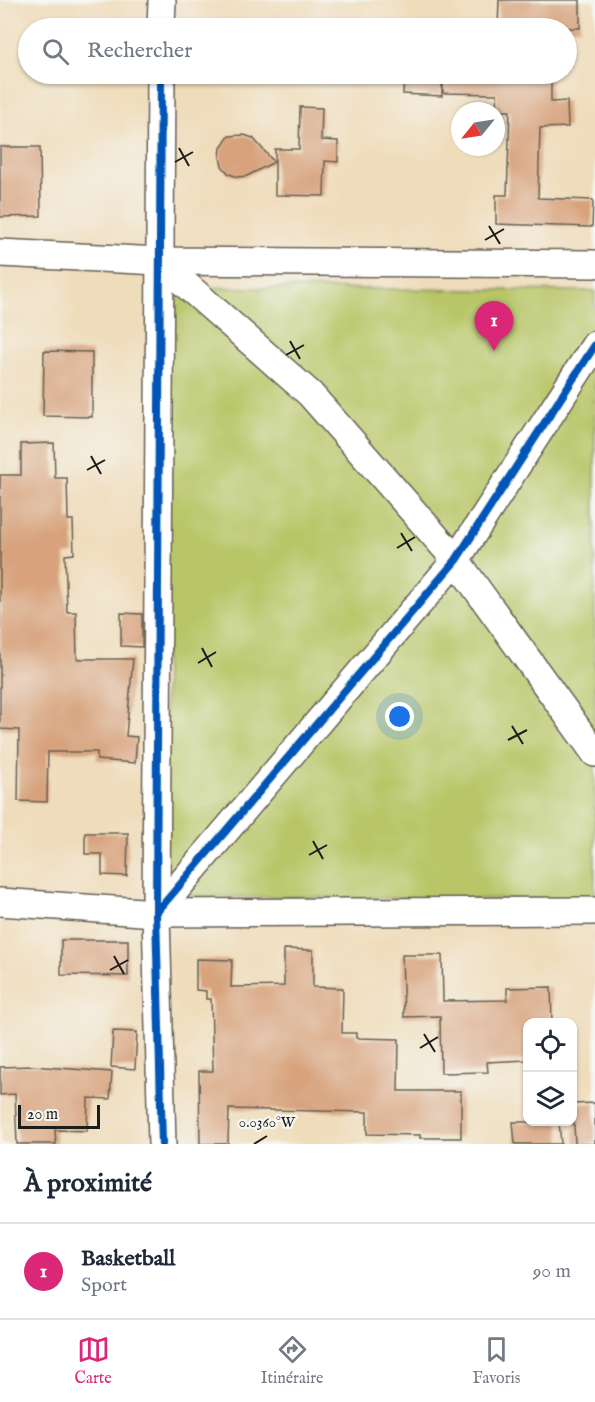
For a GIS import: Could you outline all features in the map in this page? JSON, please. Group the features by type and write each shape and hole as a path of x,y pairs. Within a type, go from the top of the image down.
{"street":[{"path":"161,18 162,0"},
{"path":"161,84 156,913 162,1144"},
{"path":"0,253 159,261 595,264"},
{"path":"159,261 310,394 456,560 595,753"},
{"path":"156,913 456,560 595,345"},
{"path":"0,902 156,913 595,911"}],"green space":[{"path":"166,287 595,291 595,900 164,896"}],"building":[{"path":"499,0 580,0 580,28 577,28 577,18 498,18"},
{"path":"404,84 442,84 442,96 403,94"},
{"path":"443,84 551,84 551,102 567,101 568,127 540,128 538,198 593,200 592,227 496,224 496,195 507,195 510,111 505,111 505,102 497,102 497,94 443,93"},
{"path":"300,107 322,108 321,140 338,141 338,162 325,161 324,196 275,195 275,149 299,149"},
{"path":"244,135 253,138 274,162 247,176 238,177 229,174 222,166 221,148 229,136"},
{"path":"0,147 40,147 41,216 0,217"},
{"path":"44,351 92,352 92,417 43,416"},
{"path":"54,443 55,478 67,478 68,520 73,520 74,554 65,555 67,612 76,612 77,659 133,659 126,736 137,737 135,763 97,760 97,752 48,752 47,802 18,801 19,730 0,729 0,475 21,475 21,444"},
{"path":"121,613 142,614 142,647 121,646"},
{"path":"85,833 128,833 127,876 102,875 102,854 85,854"},
{"path":"61,940 128,940 128,976 61,975"},
{"path":"284,949 313,950 313,987 343,988 342,1033 356,1033 356,1038 399,1039 398,1091 461,1091 461,1138 367,1134 367,1112 229,1109 228,1144 200,1144 199,1071 213,1071 211,999 206,999 206,991 196,990 196,959 232,960 231,987 284,986"},
{"path":"402,955 442,955 443,1001 507,1000 507,988 551,987 552,1018 523,1018 523,1060 487,1062 488,1072 441,1073 440,1016 404,1017"},
{"path":"113,1031 137,1032 135,1069 111,1067"},
{"path":"32,1066 112,1072 110,1099 88,1098 87,1131 55,1130 56,1144 17,1144 15,1094 0,1095 0,1067"},
{"path":"595,1103 595,1144 575,1144 577,1104"},
{"path":"513,1122 523,1122 523,1126 559,1126 561,1144 515,1144"}],"cycle path":[{"path":"161,84 156,913 162,1144"},
{"path":"156,913 456,560 595,345"}],"place":[{"name":"Basketball","path":"494,351"}]}
